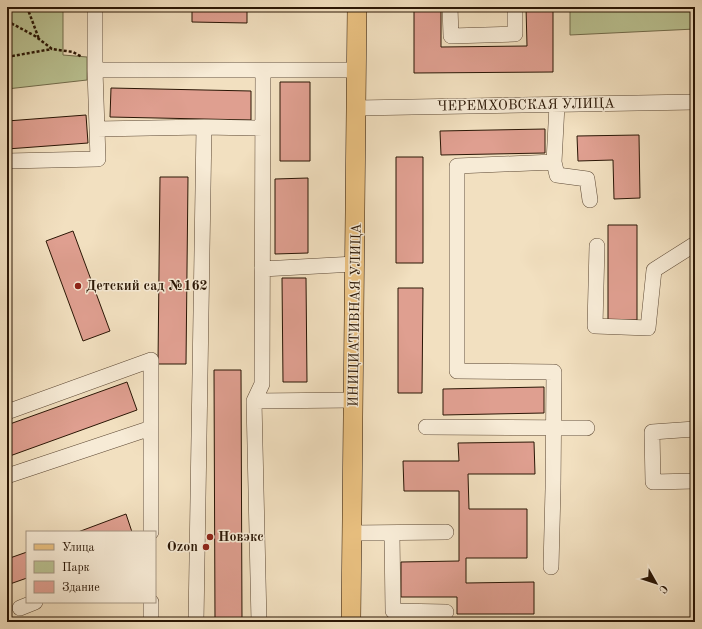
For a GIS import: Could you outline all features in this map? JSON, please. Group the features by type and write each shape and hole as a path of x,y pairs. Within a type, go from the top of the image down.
{"main road":[{"name":"ИНИЦИАТИВНАЯ УЛИЦА","path":"351,622 357,7"}],"street":[{"path":"7,160 98,159 95,7"},
{"path":"450,7 451,36 515,34 515,7"},
{"path":"95,67 357,70"},
{"path":"259,622 254,401 262,384 262,70"},
{"name":"ЧЕРЕМХОВСКАЯ УЛИЦА","path":"357,108 695,102"},
{"path":"558,105 554,162 557,175 587,179 590,200"},
{"path":"196,622 204,127"},
{"path":"98,128 262,128"},
{"path":"550,567 554,372 457,371 457,166 554,162"},
{"path":"597,246 595,326 648,328 654,270 695,244"},
{"path":"262,269 355,264"},
{"path":"7,412 151,360 151,531"},
{"path":"254,401 354,400"},
{"path":"426,427 554,429 587,428"},
{"path":"7,476 151,428"},
{"path":"695,429 652,432 653,482 695,481"},
{"path":"352,533 446,532"},
{"path":"392,533 393,611 446,612"},
{"path":"20,608 32,603"},
{"path":"151,603 151,622"}],"path":[{"path":"27,7 39,39"},
{"path":"7,21 39,39 52,49"},
{"path":"7,57 52,49 73,52 95,67"}],"green space":[{"path":"7,7 63,7 63,55 87,57 87,80 7,89"},
{"path":"570,7 695,7 695,29 570,35"}],"building":[{"path":"192,7 247,7 247,23 192,22"},
{"path":"414,7 441,7 441,47 527,46 526,7 553,7 553,72 414,73"},
{"path":"280,82 310,82 310,161 280,161"},
{"path":"111,88 251,91 251,120 110,117"},
{"path":"86,115 88,143 7,149 7,121"},
{"path":"545,129 545,153 441,155 440,131"},
{"path":"639,135 640,198 614,199 613,160 578,161 577,136"},
{"path":"396,157 423,157 423,263 396,263"},
{"path":"160,177 188,177 186,364 158,364"},
{"path":"308,178 308,253 275,254 275,179"},
{"path":"608,225 637,225 637,320 608,320"},
{"name":"Детский сад №162","path":"73,231 110,331 83,341 46,241"},
{"path":"282,278 306,278 307,382 283,382"},
{"path":"398,288 423,288 422,393 398,393"},
{"path":"214,370 241,370 242,622 215,622"},
{"path":"127,382 137,410 7,457 7,425"},
{"path":"544,387 544,413 443,415 443,389"},
{"path":"534,442 535,474 468,474 469,509 527,509 527,558 466,558 466,583 534,582 534,614 457,614 457,597 401,597 401,562 459,561 459,491 404,491 403,461 459,461 458,443"},
{"path":"126,514 132,531 81,531"},
{"path":"26,552 26,578 7,585 7,559"}],"place":[{"name":"Детский сад №162","path":"78,286"},
{"name":"Новэкс","path":"210,537"},
{"name":"Ozon","path":"206,547"}]}
